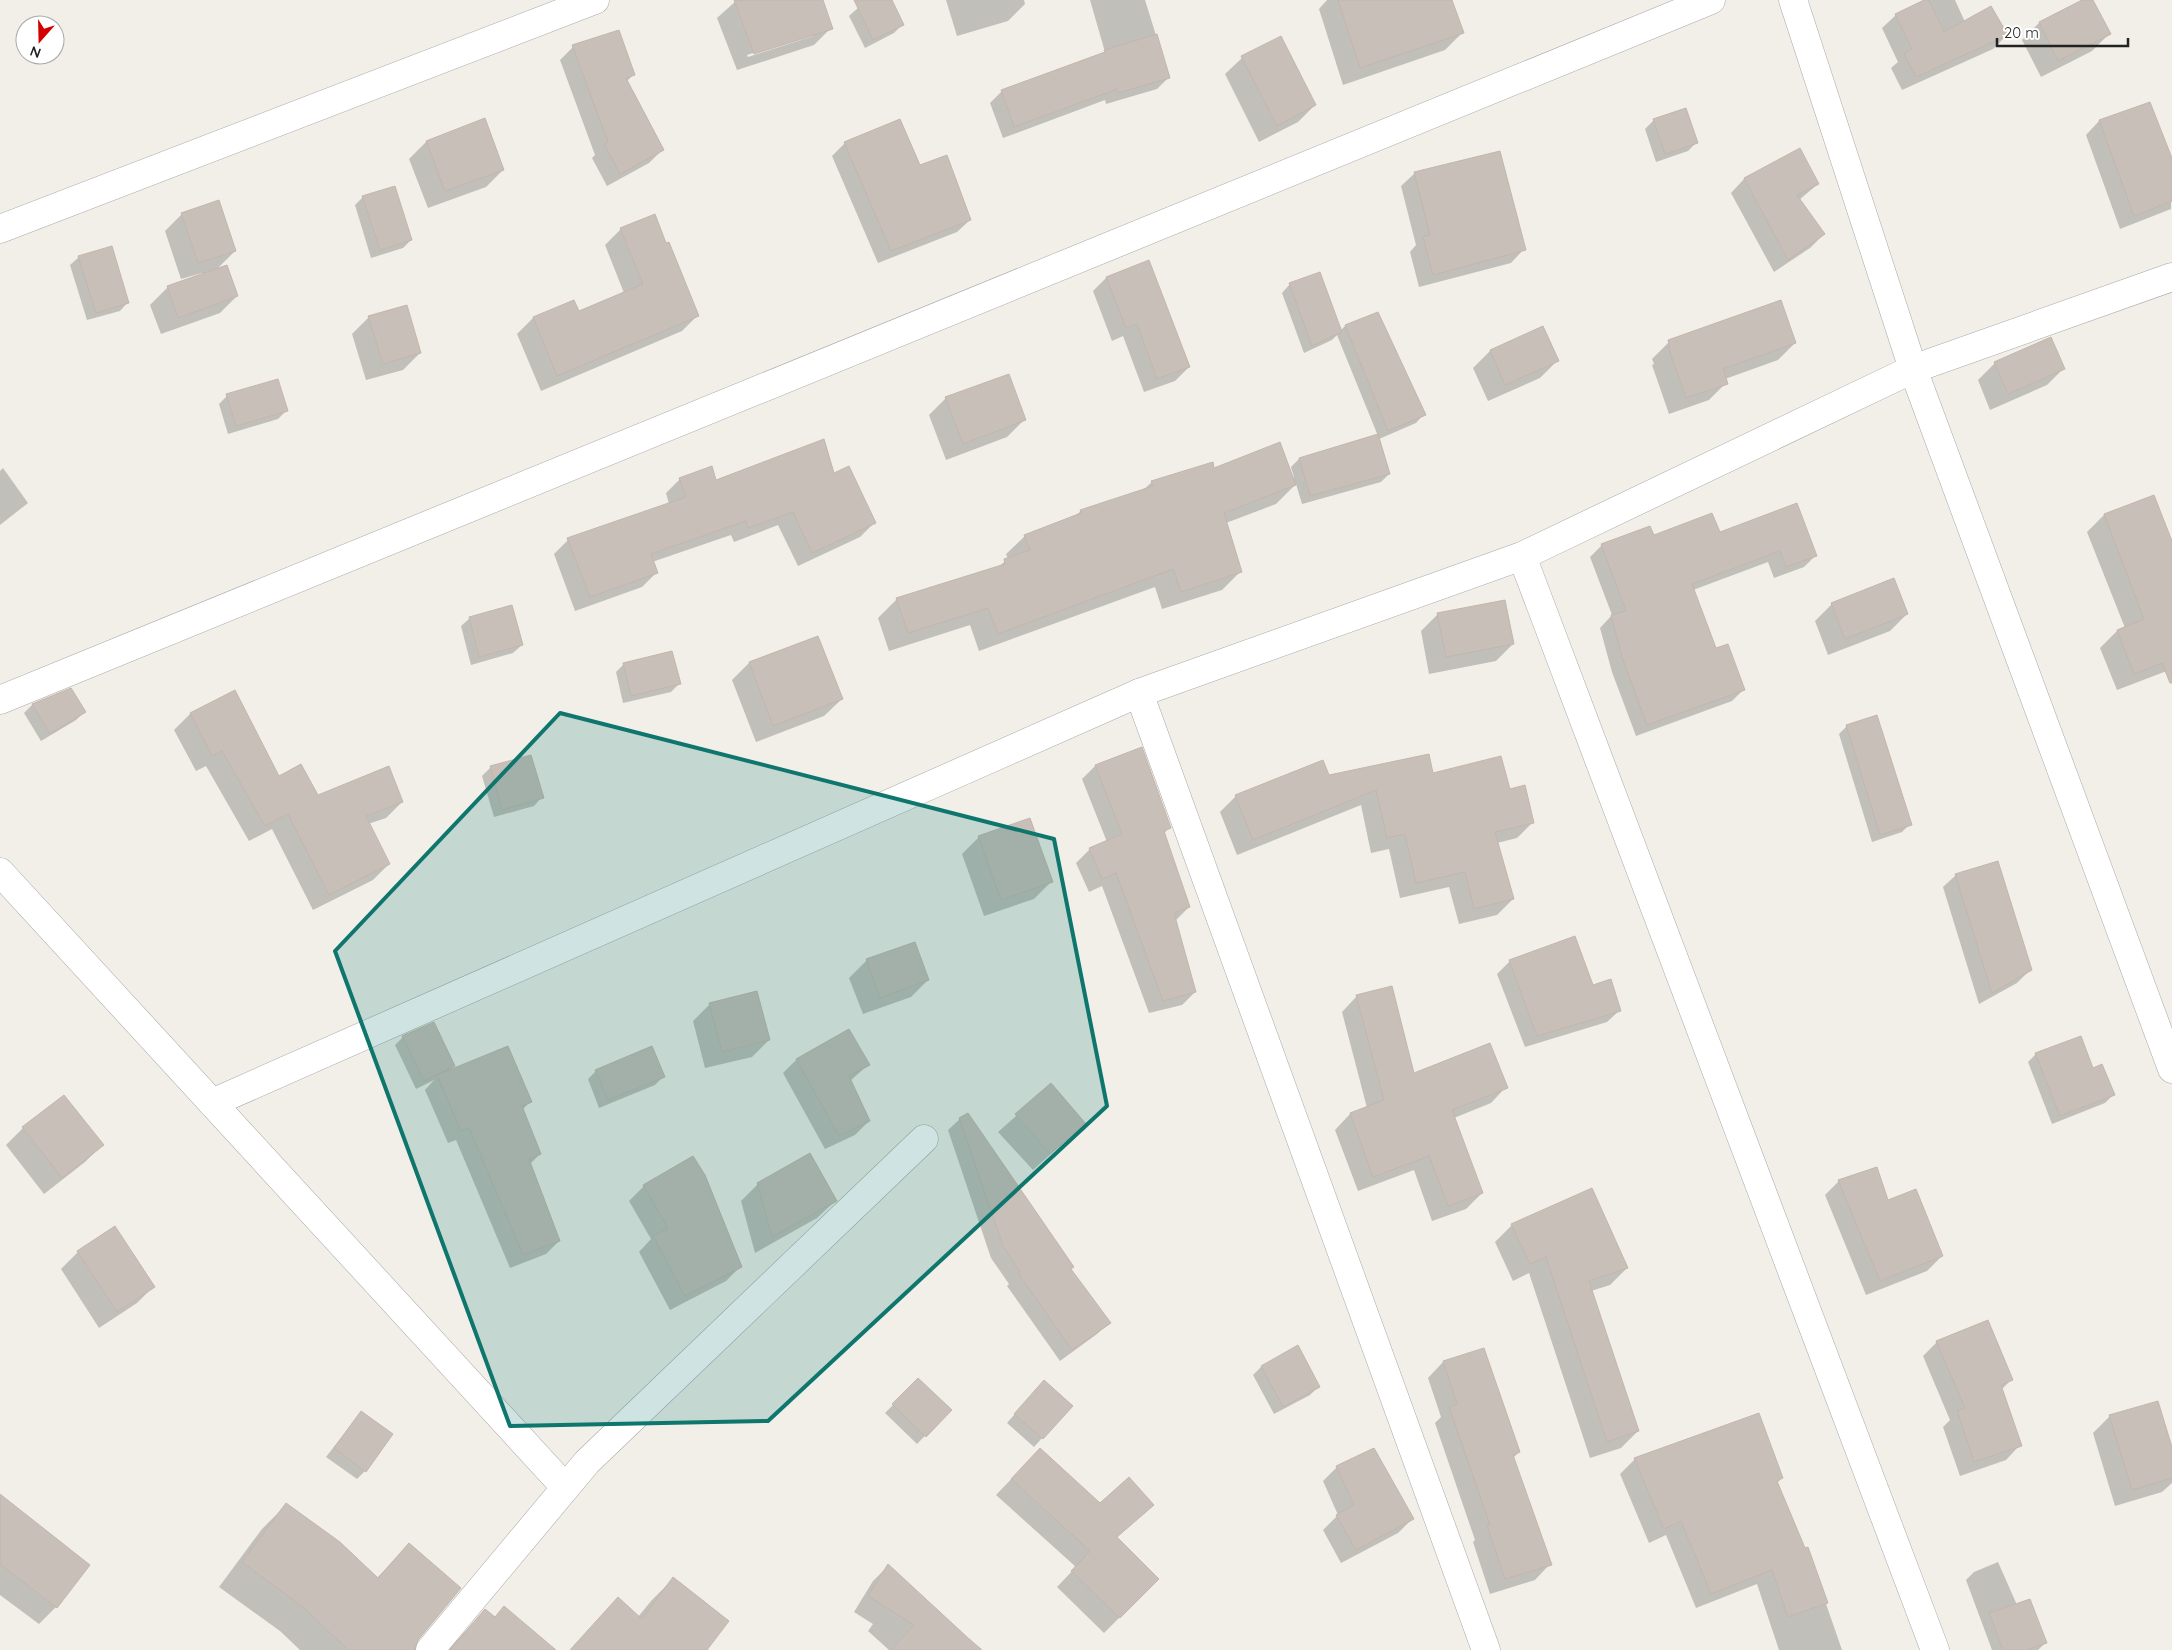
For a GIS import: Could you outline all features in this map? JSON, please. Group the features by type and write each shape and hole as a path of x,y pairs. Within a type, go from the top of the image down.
{"street":[{"path":"0,229 595,0"},
{"path":"0,700 1711,0"},
{"path":"1793,0 1913,369 2172,1069"},
{"path":"212,1103 1139,694 1522,556 1913,369 2172,277"},
{"path":"1522,556 1935,1650"},
{"path":"1139,694 1486,1650"},
{"path":"0,872 564,1487"},
{"path":"430,1650 564,1487 587,1462 924,1139"}],"highlighted area":[{"path":"560,713 1054,839 1107,1106 768,1421 510,1426 335,951"}],"building":[{"path":"734,0 823,0 833,29 754,54"},
{"path":"854,0 892,0 904,25 873,40"},
{"path":"1338,0 1452,0 1464,33 1360,68"},
{"path":"1924,0 1929,0 1944,32 1991,6 2008,35 1916,77 1904,54 1912,49 1895,14"},
{"path":"2082,0 2093,0 2111,34 2058,61 2039,22"},
{"path":"619,30 635,75 626,78 664,150 620,174 604,144 608,142 572,45"},
{"path":"1157,34 1170,78 1118,93 1117,89 1014,127 1001,90 1105,52 1104,50"},
{"path":"1281,36 1316,105 1277,126 1241,56"},
{"path":"2150,102 2172,158 2172,201 2134,216 2099,120"},
{"path":"1686,108 1698,143 1665,154 1653,119"},
{"path":"485,118 504,170 445,191 426,141"},
{"path":"900,119 920,165 947,155 971,220 891,251 844,142"},
{"path":"1800,148 1819,184 1797,195 1825,234 1788,260 1744,178"},
{"path":"1500,151 1526,250 1433,275 1423,237 1430,235 1414,172"},
{"path":"395,186 412,240 380,250 362,196"},
{"path":"219,200 236,251 198,263 181,213"},
{"path":"655,214 666,243 669,242 699,316 557,376 533,317 574,300 579,311 643,284 620,228"},
{"path":"112,246 129,303 96,313 78,256"},
{"path":"1149,260 1190,367 1157,379 1137,324 1126,328 1106,277"},
{"path":"227,265 238,296 178,318 167,286"},
{"path":"1320,272 1342,332 1312,346 1289,283"},
{"path":"1781,300 1796,343 1723,369 1728,384 1686,398 1668,347 1670,347 1668,340"},
{"path":"407,305 421,353 383,364 368,316"},
{"path":"1378,312 1426,415 1388,431 1345,325"},
{"path":"1543,326 1559,361 1505,385 1490,350"},
{"path":"2051,337 2065,369 2008,394 1994,362"},
{"path":"1009,374 1026,420 963,444 945,397"},
{"path":"278,379 288,411 236,426 226,394"},
{"path":"1378,434 1390,474 1310,496 1299,458"},
{"path":"824,439 834,473 849,466 876,523 812,553 793,512 748,528 746,521 651,554 658,573 590,597 567,538 686,497 679,478 712,466 716,480"},
{"path":"1280,442 1296,485 1224,513 1242,572 1181,592 1173,569 998,634 988,608 908,633 896,598 1005,564 1004,559 1030,550 1024,535 1081,513 1080,510 1153,486 1151,481 1213,462 1214,468"},
{"path":"2154,495 2172,541 2172,683 2170,683 2162,663 2134,674 2117,630 2144,619 2104,514"},
{"path":"1797,503 1817,556 1786,567 1780,551 1692,584 1716,648 1728,644 1745,690 1647,725 1622,657 1611,615 1626,611 1601,544 1650,526 1654,535 1712,513 1720,532"},
{"path":"1894,578 1908,614 1845,639 1831,603"},
{"path":"1505,600 1514,644 1446,657 1437,613"},
{"path":"512,605 523,645 479,657 469,617"},
{"path":"818,636 843,699 773,726 749,662"},
{"path":"672,651 681,684 631,696 623,663"},
{"path":"71,688 86,712 50,734 32,704"},
{"path":"235,690 279,776 301,764 318,795 389,766 403,802 366,816 390,864 329,895 288,814 265,826 222,751 212,756 190,713"},
{"path":"1877,715 1912,825 1880,835 1846,725"},
{"path":"1142,747 1171,828 1164,831 1190,907 1174,913 1196,992 1163,1001 1116,873 1102,879 1089,848 1122,834 1095,765"},
{"path":"1429,754 1433,773 1501,756 1510,789 1525,785 1534,823 1495,832 1514,899 1474,909 1465,872 1416,883 1405,834 1387,838 1376,790 1253,840 1235,795 1323,760 1329,775"},
{"path":"531,755 544,798 502,810 490,766"},
{"path":"1030,818 1053,882 1001,900 978,836"},
{"path":"1998,861 2032,970 1992,993 1955,874"},
{"path":"1575,936 1593,985 1611,979 1621,1011 1537,1036 1509,960"},
{"path":"915,942 929,980 880,998 866,959"},
{"path":"1392,986 1414,1073 1490,1043 1508,1088 1452,1110 1483,1193 1448,1206 1429,1156 1373,1177 1350,1113 1384,1100 1356,995"},
{"path":"757,991 770,1040 722,1052 709,1003"},
{"path":"434,1022 455,1066 424,1081 402,1036"},
{"path":"849,1029 870,1065 849,1076 870,1121 839,1136 796,1059"},
{"path":"2081,1036 2093,1068 2102,1064 2115,1095 2060,1116 2035,1053"},
{"path":"508,1046 532,1102 522,1106 541,1154 529,1159 560,1241 523,1255 469,1128 461,1131 437,1075"},
{"path":"652,1046 665,1077 608,1100 595,1070"},
{"path":"1051,1083 1086,1124 1050,1154 1015,1114"},
{"path":"64,1095 104,1145 62,1178 22,1127"},
{"path":"968,1113 1074,1267 1071,1269 1111,1323 1072,1350 1018,1273 1020,1272 1003,1246 959,1118"},
{"path":"810,1153 837,1201 772,1237 757,1183"},
{"path":"693,1156 705,1175 742,1267 685,1296 653,1236 668,1228 643,1185"},
{"path":"1877,1167 1888,1200 1916,1189 1943,1256 1880,1281 1838,1180"},
{"path":"1592,1188 1628,1268 1589,1281 1639,1431 1607,1442 1546,1257 1530,1264 1511,1224"},
{"path":"115,1226 155,1287 117,1312 77,1251"},
{"path":"1988,1320 2013,1380 2001,1385 2022,1446 1974,1462 1957,1411 1965,1408 1936,1341"},
{"path":"1298,1345 1320,1387 1283,1407 1261,1366"},
{"path":"1484,1348 1520,1452 1513,1455 1552,1565 1505,1579 1487,1526 1490,1525 1449,1407 1457,1404 1443,1361"},
{"path":"918,1378 952,1410 926,1437 892,1404"},
{"path":"1044,1380 1073,1406 1043,1439 1014,1414"},
{"path":"2158,1401 2172,1447 2172,1478 2132,1490 2109,1415"},
{"path":"361,1411 393,1434 366,1472 334,1448"},
{"path":"1759,1413 1783,1478 1777,1481 1805,1548 1808,1547 1828,1603 1788,1617 1772,1570 1711,1594 1681,1521 1664,1529 1634,1458"},
{"path":"1040,1448 1100,1503 1129,1477 1154,1505 1117,1537 1159,1579 1120,1618 1071,1571 1090,1551 1011,1479"},
{"path":"1374,1448 1414,1519 1356,1550 1336,1515 1354,1505 1336,1466"},
{"path":"0,1494 90,1565 57,1608 0,1564"},
{"path":"286,1503 340,1542 378,1578 409,1543 461,1588 418,1640 415,1650 348,1650 304,1608 242,1562"},
{"path":"888,1564 982,1650 891,1650 914,1625 868,1596"},
{"path":"673,1577 729,1621 707,1650 570,1650 618,1597 642,1619"},
{"path":"2030,1599 2047,1643 2027,1650 2003,1650 1989,1613"},
{"path":"504,1606 556,1650 450,1650 485,1609 495,1617"}]}
